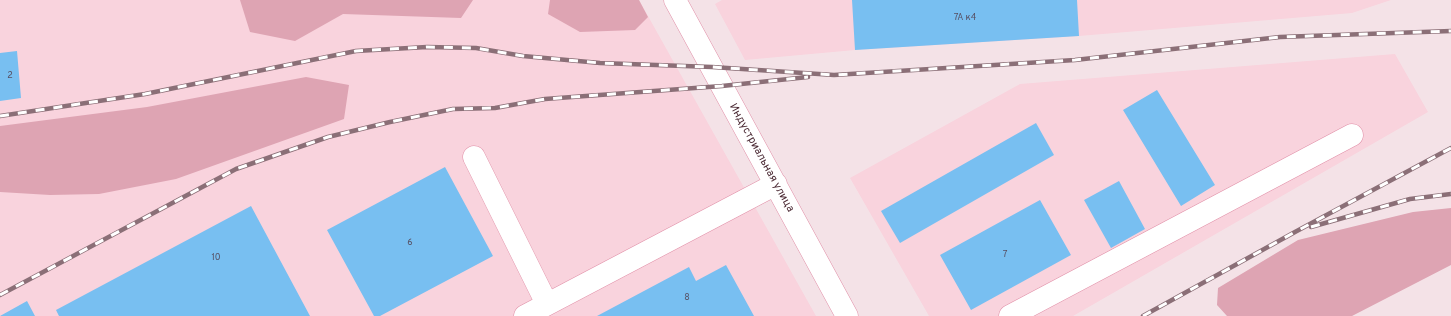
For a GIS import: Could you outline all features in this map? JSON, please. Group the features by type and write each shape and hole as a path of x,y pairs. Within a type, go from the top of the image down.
{"street":[{"name":"Индустриальная улица","path":"675,0 847,316"},
{"path":"1010,316 1352,135"},
{"path":"474,157 547,304"},
{"path":"525,316 776,184"}],"shaded area":[{"path":"0,0 639,0 816,316 0,316"},
{"path":"240,0 473,0 461,18 343,14 295,41 250,32"},
{"path":"550,0 639,0 648,17 635,30 580,32 548,14"},
{"path":"722,0 1391,0 1352,13 1079,36 855,50 745,60 715,4"},
{"path":"1395,54 1428,112 1073,316 929,316 850,178 1020,84"},
{"path":"306,77 349,85 344,119 176,179 99,194 50,195 0,192 0,126 147,107"},
{"path":"1451,208 1451,265 1352,316 1227,316 1217,305 1218,288 1298,240 1413,212"}],"building":[{"path":"852,0 1077,0 1079,36 855,50"},
{"path":"17,51 21,98 0,101 0,53"},
{"path":"1157,90 1215,185 1181,206 1123,110"},
{"path":"1036,123 1054,155 900,243 881,211"},
{"path":"445,167 493,256 380,316 374,316 327,230"},
{"path":"1119,181 1145,229 1111,248 1084,200"},
{"path":"1040,200 1071,255 971,310 940,255"},
{"path":"251,206 310,316 59,316 56,310"},
{"path":"726,265 754,316 597,316 689,267 696,281"},
{"path":"27,301 35,316 0,316"}],"railway":[{"path":"0,116 145,94 356,51 427,47 476,48 523,56 600,63 712,67 834,75 1075,60 1280,37 1451,31"},
{"path":"0,295 236,169 328,137 453,109 495,108 545,99 722,86 808,77"},
{"path":"1143,316 1451,148"},
{"path":"1311,227 1410,199 1451,194"}]}
